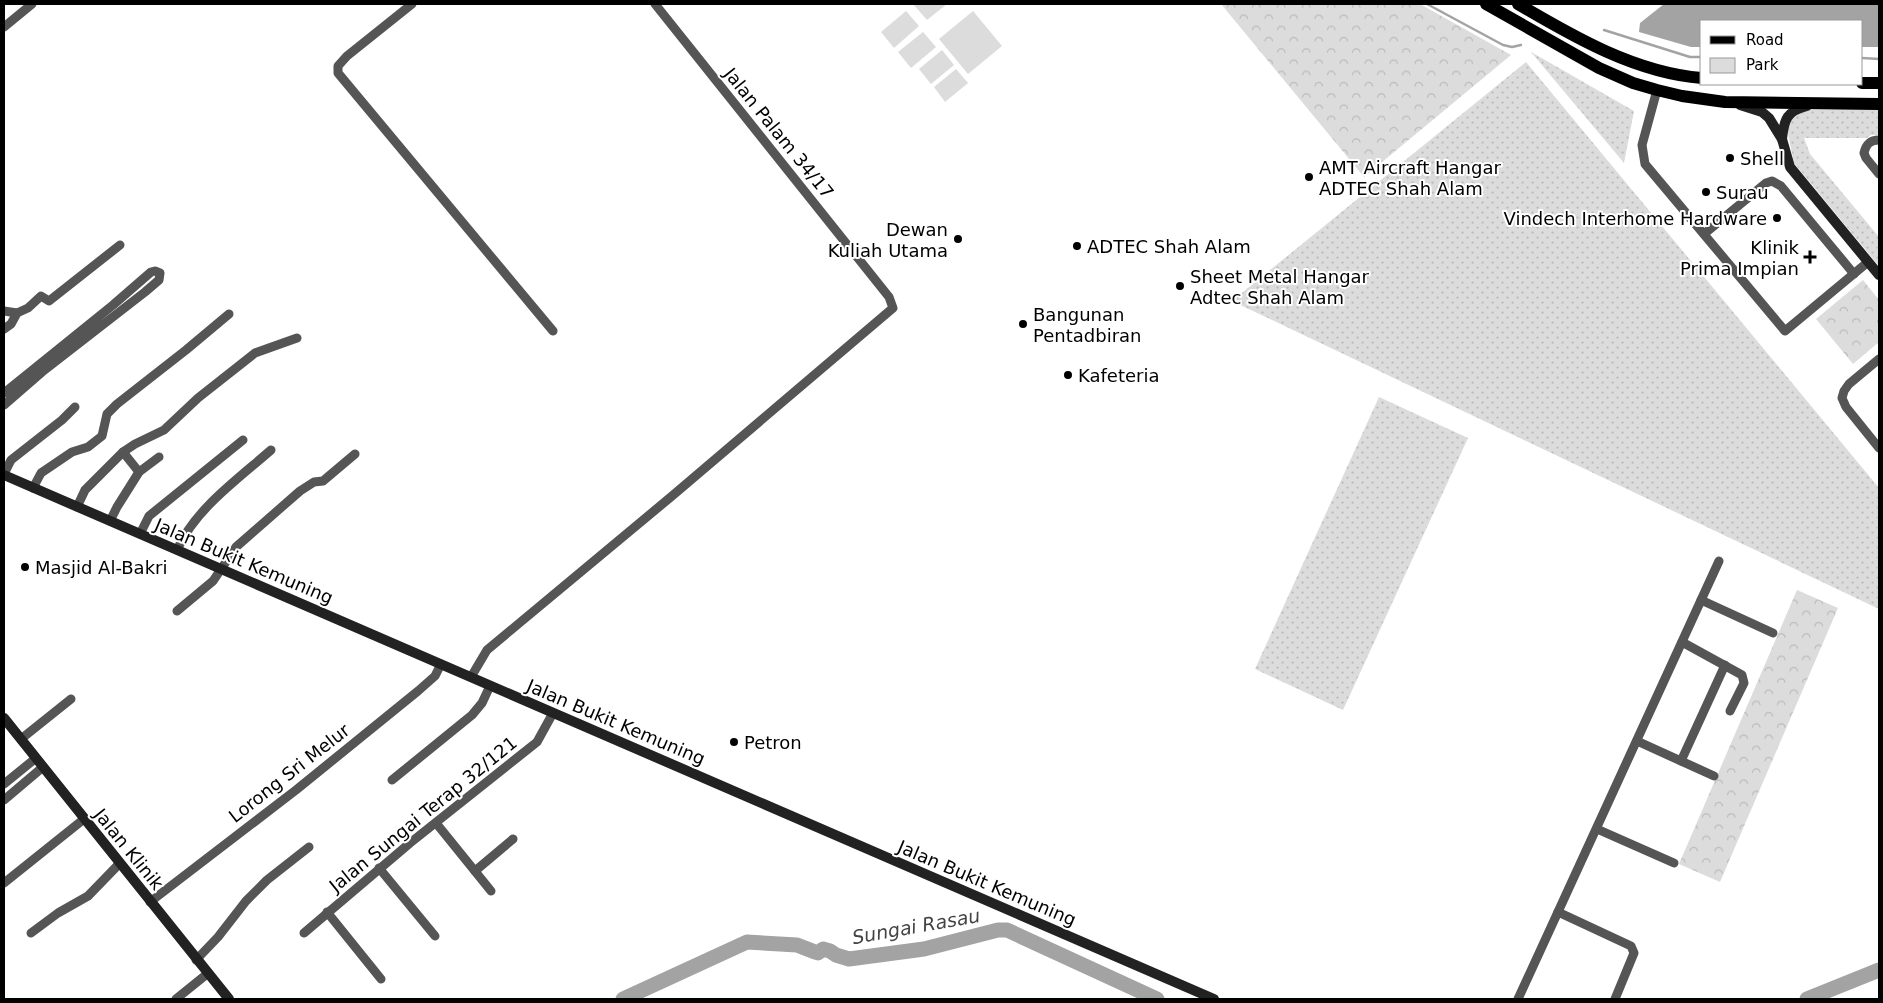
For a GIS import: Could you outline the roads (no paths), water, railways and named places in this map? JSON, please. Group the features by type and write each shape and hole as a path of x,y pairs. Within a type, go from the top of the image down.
{"main road":[{"path":"1486,4 1599,68 1633,83 1682,96 1725,102 1762,112 1769,118 1782,139 1790,167 1879,276"},
{"path":"1518,4 1547,21 1632,62 1683,77 1700,78"},
{"path":"1863,82 1879,83"},
{"path":"1725,102 1879,104"},
{"path":"1782,139 1783,128 1789,114 1795,109 1818,103"},
{"name":"Jalan Bukit Kemuning","path":"4,474 1214,999"},
{"name":"Jalan Klinik","path":"4,718 229,999"}],"street":[{"path":"4,27 32,4"},
{"path":"412,4 347,56 338,66 338,74 553,331"},
{"name":"Jalan Palam 34/17","path":"471,677 486,650 672,496 893,308 889,297 655,4"},
{"path":"1657,90 1642,145 1646,164 1785,331 1868,262"},
{"path":"1879,140 1873,140 1869,143 1864,153 1879,174"},
{"path":"1704,234 1766,183 1776,182 1854,274"},
{"path":"4,311 17,313 28,308 41,296 49,301 120,245"},
{"path":"4,393 116,308 159,280 160,273 151,272 116,308 4,405"},
{"path":"4,329 11,324 17,313"},
{"path":"33,488 41,473 72,452 88,447 102,436 106,414 117,404 229,314"},
{"path":"77,507 85,490 123,452 164,430 198,398 255,353 297,338"},
{"path":"1879,359 1849,384 1842,398 1846,407 1879,448"},
{"path":"4,474 11,460 62,420 75,407"},
{"path":"140,534 148,516 243,440"},
{"path":"178,550 195,518 272,450"},
{"path":"123,452 139,472"},
{"path":"177,611 213,582 236,547 300,491 314,482 323,481 355,454"},
{"path":"110,521 139,472 159,457"},
{"path":"1529,999 1519,997 1719,561"},
{"path":"1701,600 1773,633"},
{"path":"1682,642 1742,675 1744,683 1730,711"},
{"name":"Lorong Sri Melur","path":"150,902 296,790 411,697 433,679 441,664"},
{"path":"1681,761 1725,665"},
{"path":"392,780 472,715 482,704 490,686"},
{"path":"21,739 71,699"},
{"name":"Jalan Sungai Terap 32/121","path":"304,933 379,868 537,742 553,713"},
{"path":"1637,741 1714,776"},
{"path":"4,784 36,758"},
{"path":"4,800 43,767"},
{"path":"4,883 84,819"},
{"path":"436,823 491,891"},
{"path":"1597,829 1674,863"},
{"path":"475,871 513,839"},
{"path":"196,960 218,937 246,900 267,880 309,847"},
{"path":"31,933 58,912 88,896 120,863"},
{"path":"379,868 435,936"},
{"path":"327,912 381,979"},
{"path":"1558,912 1630,946 1634,953 1615,999"},
{"path":"176,999 208,974"}],"waterway":[{"path":"1427,4 1503,45 1512,47 1521,45"},
{"path":"1604,30 1690,57 1700,57"},
{"path":"1863,58 1879,59"},
{"name":"Sungai Rasau","path":"623,999 747,942 797,945 818,953 823,949 849,959 924,949 998,930 1007,930 1157,999"},
{"name":"Sungai Rasau","path":"1807,999 1879,970"}],"place":[{"name":"Shell","path":"1730,158"},
{"name":"AMT Aircraft Hangar ADTEC Shah Alam","path":"1309,177"},
{"name":"Surau","path":"1706,192"},
{"name":"Vindech Interhome Hardware","path":"1777,218"},
{"name":"Dewan Kuliah Utama","path":"958,239"},
{"name":"ADTEC Shah Alam","path":"1077,246"},
{"name":"Klinik Prima Impian","path":"1810,257"},
{"name":"Sheet Metal Hangar Adtec Shah Alam","path":"1180,286"},
{"name":"Bangunan Pentadbiran","path":"1023,324"},
{"name":"Kafeteria","path":"1068,375"},
{"name":"Masjid Al-Bakri","path":"25,567"},
{"name":"Petron","path":"734,742"}]}
